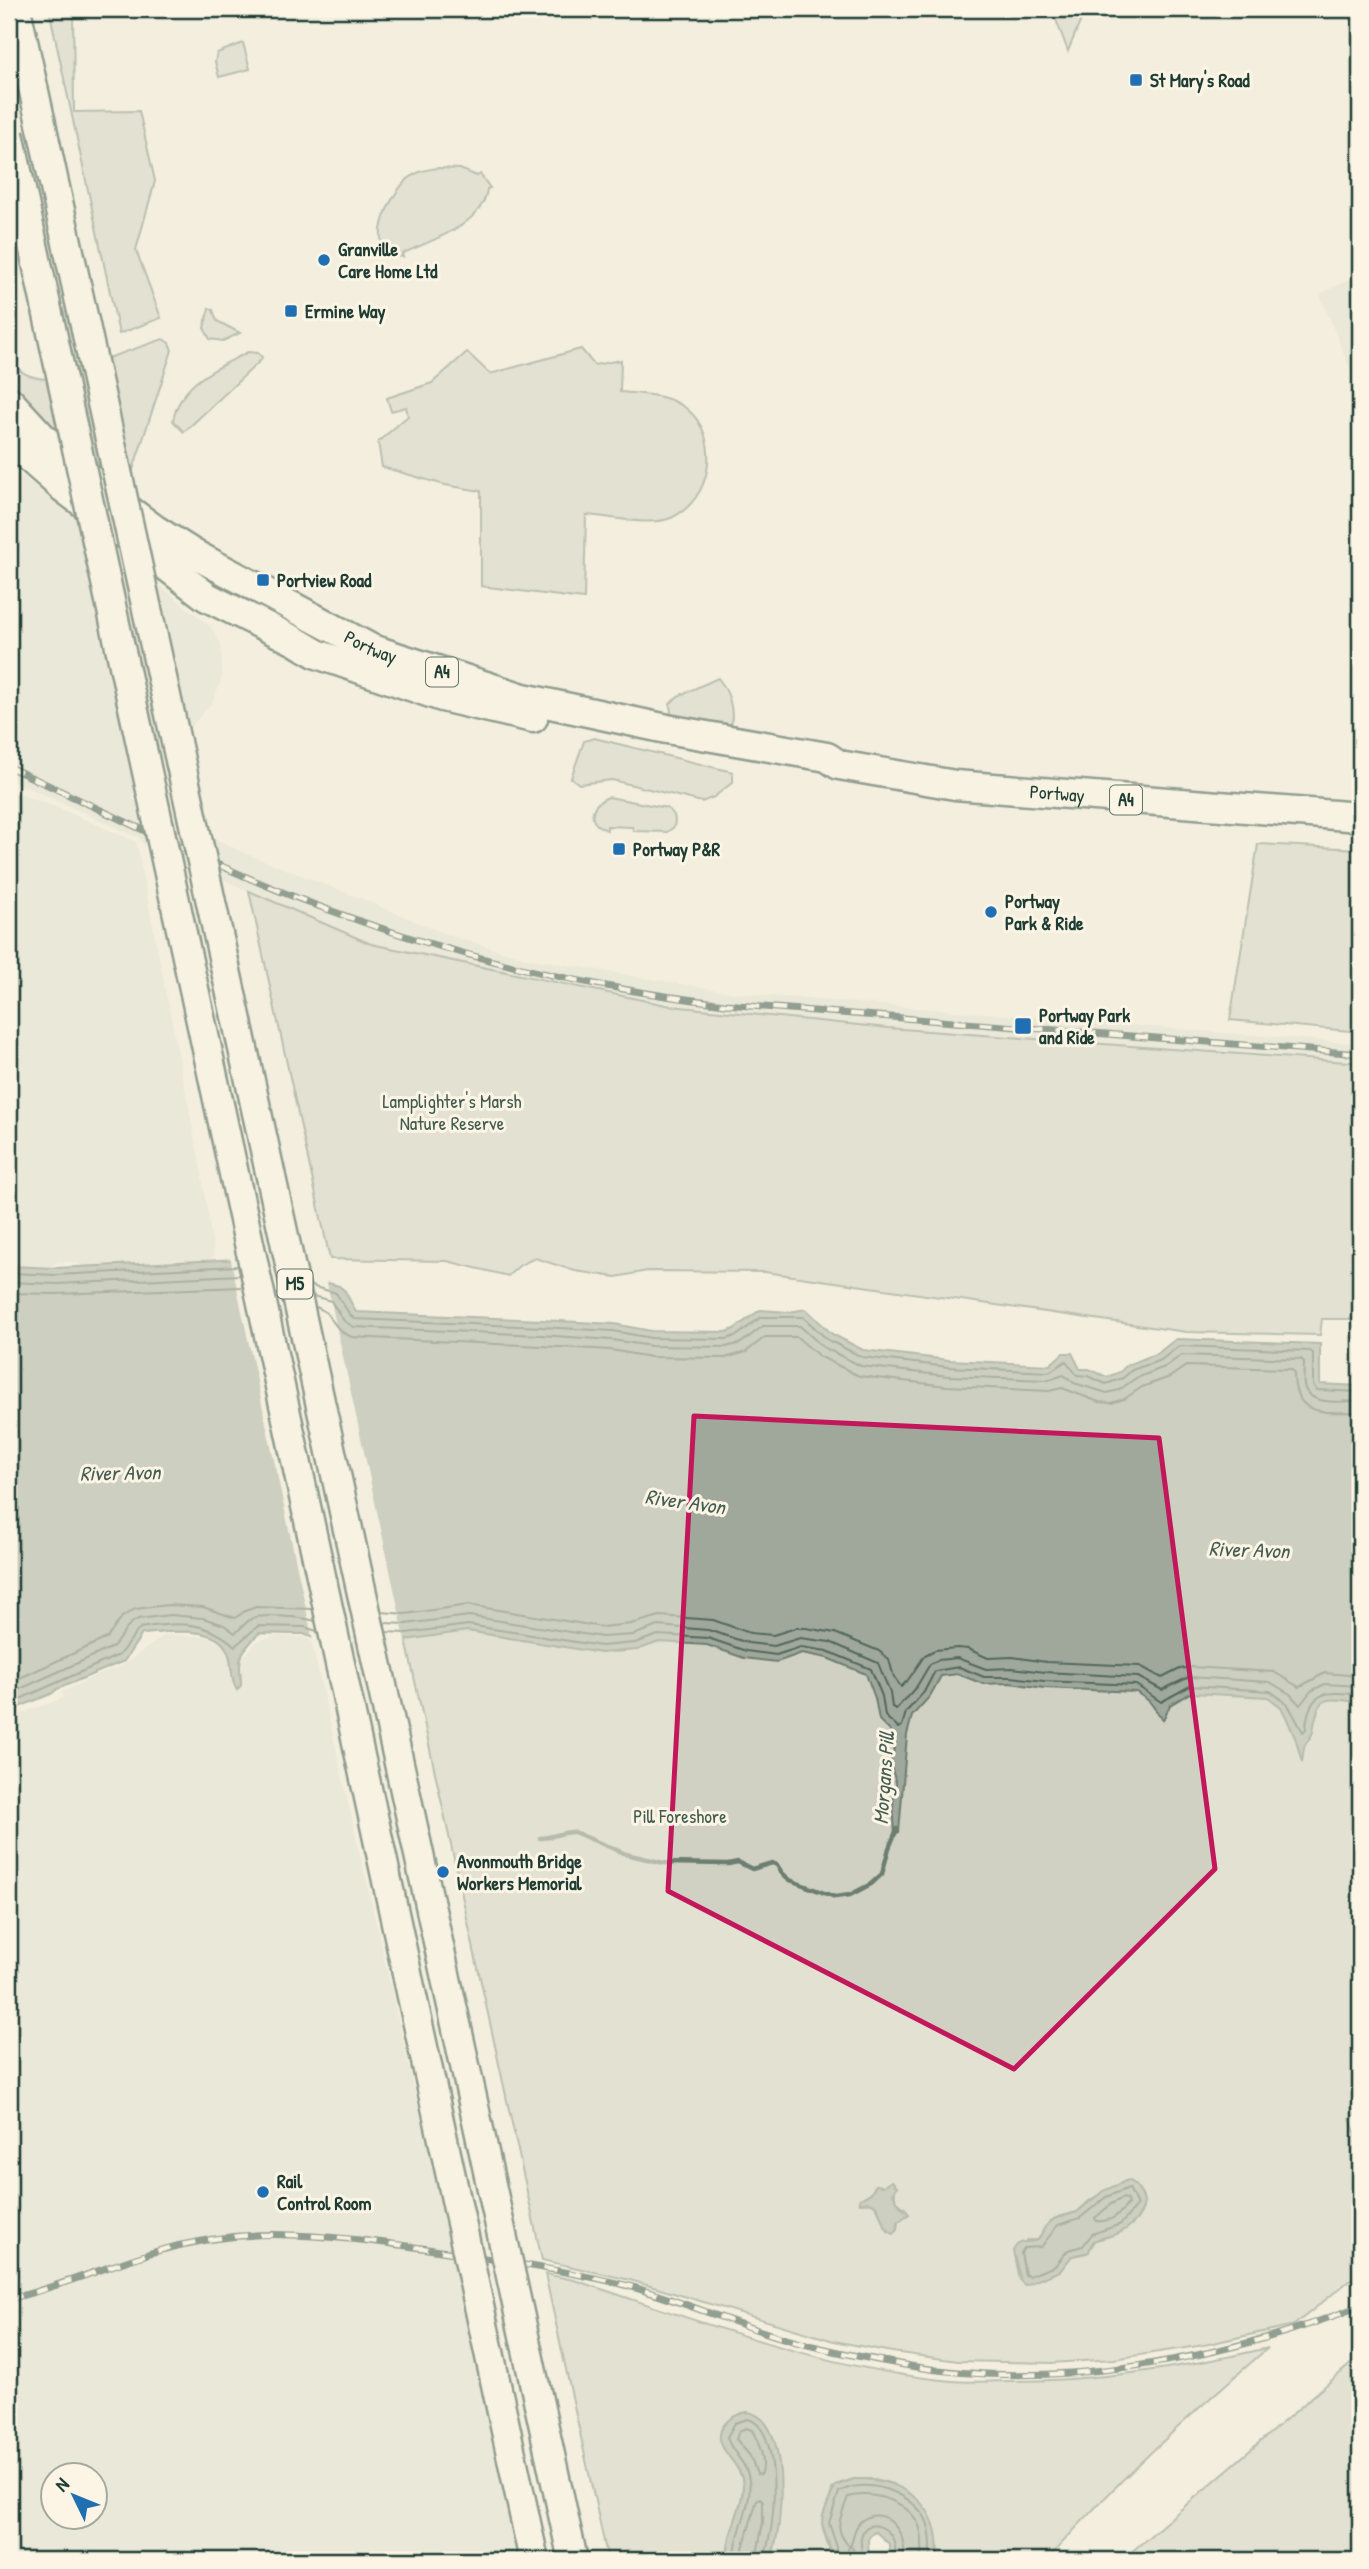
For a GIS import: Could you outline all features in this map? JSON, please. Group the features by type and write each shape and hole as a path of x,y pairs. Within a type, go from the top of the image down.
{"highway":[{"name":"M5","path":"16,9 573,2560"},
{"name":"M5","path":"9,134 534,2560"},
{"name":"Portway","path":"9,401 44,439 107,494 192,553 372,649 523,698 667,729 827,757 839,765 955,785 1360,817"},
{"name":"Portway","path":"9,440 61,486 207,597 317,654 442,698 572,727 802,768 827,769 839,765"}],"highlighted area":[{"path":"694,1416 1159,1438 1215,1869 1014,2069 668,1891"}],"shaded area":[{"path":"1360,275 1360,394 1320,294"},
{"path":"9,468 211,627 221,645 222,677 213,701 132,795 133,800 246,854 450,936 525,958 734,993 1360,1044 1360,1063 888,1028 671,1006 371,944 249,891 9,779"},
{"path":"9,791 58,808 136,842 201,1171 214,1257 198,1261 178,1274 96,1273 76,1262 58,1261 34,1280 9,1284"},
{"path":"165,1635 208,1637 246,1655 256,1642 276,1636 303,1637 311,1641 522,2560 9,2560 9,1718 64,1698 62,1692 122,1666"}],"green space":[{"path":"49,9 73,9 74,112 139,111 155,181 136,250 161,318 119,334"},
{"path":"1052,9 1083,9 1068,51"},
{"path":"243,43 250,69 219,77 215,62 217,53"},
{"path":"438,168 460,169 477,176 480,174 490,188 487,189 483,202 476,213 453,230 402,254 403,257 390,254 383,246 381,236 382,223 393,198 411,177 422,171"},
{"path":"209,308 213,310 217,321 240,333 223,341 210,339 204,328"},
{"path":"163,339 169,343 172,350 128,485 47,425 9,383 9,361 26,374 47,379"},
{"path":"581,349 594,365 621,360 620,392 647,394 672,400 687,409 698,421 708,451 708,468 703,483 696,497 685,509 671,518 641,521 586,515 584,599 481,586 481,491 445,485 382,467 378,442 408,416 406,407 391,411 387,398 432,383 467,352 490,374"},
{"path":"248,352 258,353 262,357 261,360 184,432 173,421 183,396 201,378"},
{"path":"718,678 726,689 730,702 731,728 676,721 670,704 678,696"},
{"path":"594,738 733,772 733,782 714,797 702,802 612,780 579,784 571,778 584,741"},
{"path":"608,797 667,808 674,816 674,827 667,832 634,831 632,827 607,826 607,830 600,827 592,814 597,805"},
{"path":"1258,844 1360,849 1360,1032 1230,1020"},
{"name":"Lamplighter's Marsh Nature Reserve","path":"249,891 371,944 671,1006 888,1028 1360,1063 1360,1319 1322,1319 1320,1335 1186,1332 765,1272 647,1271 616,1277 575,1271 535,1258 520,1265 508,1276 447,1261 330,1259"},
{"name":"Pill Foreshore","path":"9,1536 742,1560 908,1708 923,1674 1360,1615 1360,2112 1350,2119 1360,2144 1360,2272 1294,2325 1204,2345 1114,2359 1051,2363 958,2361 834,2341 630,2280 542,2260 406,1640 359,1637 316,1639 304,1634 259,1633 241,1656 241,1685 237,1690 230,1658 220,1641 199,1633 142,1634 124,1661 9,1711","holes":["1125,2181 1138,2189 1143,2201 1140,2213 1132,2224 1116,2234 1096,2240 1087,2253 1072,2256 1060,2271 1025,2284 1019,2280 1014,2255 1027,2240 1038,2240 1049,2222 1077,2212 1090,2200","876,2185 895,2191 895,2200 906,2209 908,2215 899,2220 889,2232 875,2205 871,2202 862,2203 860,2199 871,2193"]},
{"path":"545,2274 574,2280 808,2354 903,2375 952,2381 1108,2376 1204,2362 1268,2348 1153,2450 1047,2560 937,2560 939,2548 893,2484 875,2479 854,2479 832,2489 824,2513 822,2522 830,2560 772,2560 779,2524 776,2446 742,2413 725,2424 720,2435 723,2447 739,2471 743,2485 729,2541 728,2560 608,2560"},
{"path":"1360,2356 1360,2560 1122,2560"}],"water":[{"name":"River Avon","path":"240,1259 339,1286 345,1291 356,1312 614,1324 651,1331 726,1332 760,1310 789,1312 806,1309 832,1334 863,1350 949,1360 1050,1365 1063,1353 1072,1353 1080,1369 1089,1369 1107,1377 1120,1372 1127,1365 1158,1353 1176,1339 1320,1344 1320,1384 1360,1386 1360,1702 1332,1700 1322,1704 1312,1735 1304,1747 1302,1762 1296,1740 1281,1707 1268,1697 1190,1693 1170,1705 1163,1720 1149,1701 1136,1692 1044,1688 1010,1683 983,1684 958,1674 941,1676 930,1696 912,1716 907,1735 899,1832 895,1834 893,1803 896,1783 890,1763 894,1749 891,1732 879,1720 875,1698 866,1674 827,1658 802,1653 777,1662 744,1658 707,1645 659,1642 637,1650 601,1653 467,1631 406,1640 316,1639 304,1634 259,1633 241,1656 241,1685 237,1690 230,1658 220,1641 199,1633 162,1632 142,1634 124,1661 9,1711 9,1266 56,1268"},
{"path":"1128,2180 1139,2190 1144,2203 1134,2223 1119,2233 1095,2240 1089,2252 1072,2256 1060,2271 1025,2285 1021,2282 1013,2251 1018,2244 1038,2240 1045,2227 1054,2219 1077,2212 1103,2191"},
{"path":"892,2181 897,2187 893,2193 900,2206 909,2214 898,2222 897,2230 893,2234 887,2229 874,2204 860,2203 859,2200 871,2193 876,2185 883,2186"},
{"path":"748,2412 760,2418 769,2428 778,2459 780,2510 772,2560 728,2560 729,2541 741,2503 743,2484 739,2470 720,2441 720,2435 730,2419"},
{"path":"854,2479 889,2484 917,2499 934,2524 937,2560 885,2560 889,2544 876,2532 868,2539 869,2560 830,2560 830,2548 822,2523 823,2515 835,2486"}],"pier":[{"path":"241,1255 326,1279 406,1643 313,1641 230,1256"}],"waterway":[{"name":"Morgans Pill","path":"540,1838 574,1832 626,1854 664,1863 738,1862 752,1869 772,1863 790,1880 835,1897 850,1895 871,1884 882,1874 897,1829"}],"railway":[{"path":"9,767 201,857 318,906 417,940 570,979 725,1004 1360,1054"},
{"path":"9,2299 154,2252 188,2244 258,2235 315,2236 432,2250 592,2277 651,2293 785,2339 871,2359 966,2373 1023,2375 1138,2366 1196,2355 1252,2342 1360,2306"}],"place":[{"name":"St Mary's Road","path":"1136,80"},
{"name":"Granville Care Home Ltd","path":"324,260"},
{"name":"Ermine Way","path":"291,311"},
{"name":"Portview Road","path":"263,580"},
{"name":"Portway P&R","path":"619,849"},
{"name":"Portway Park & Ride","path":"991,912"},
{"name":"Portway Park and Ride","path":"1023,1026"},
{"name":"Avonmouth Bridge Workers Memorial","path":"443,1872"},
{"name":"Rail Control Room","path":"263,2192"}]}
